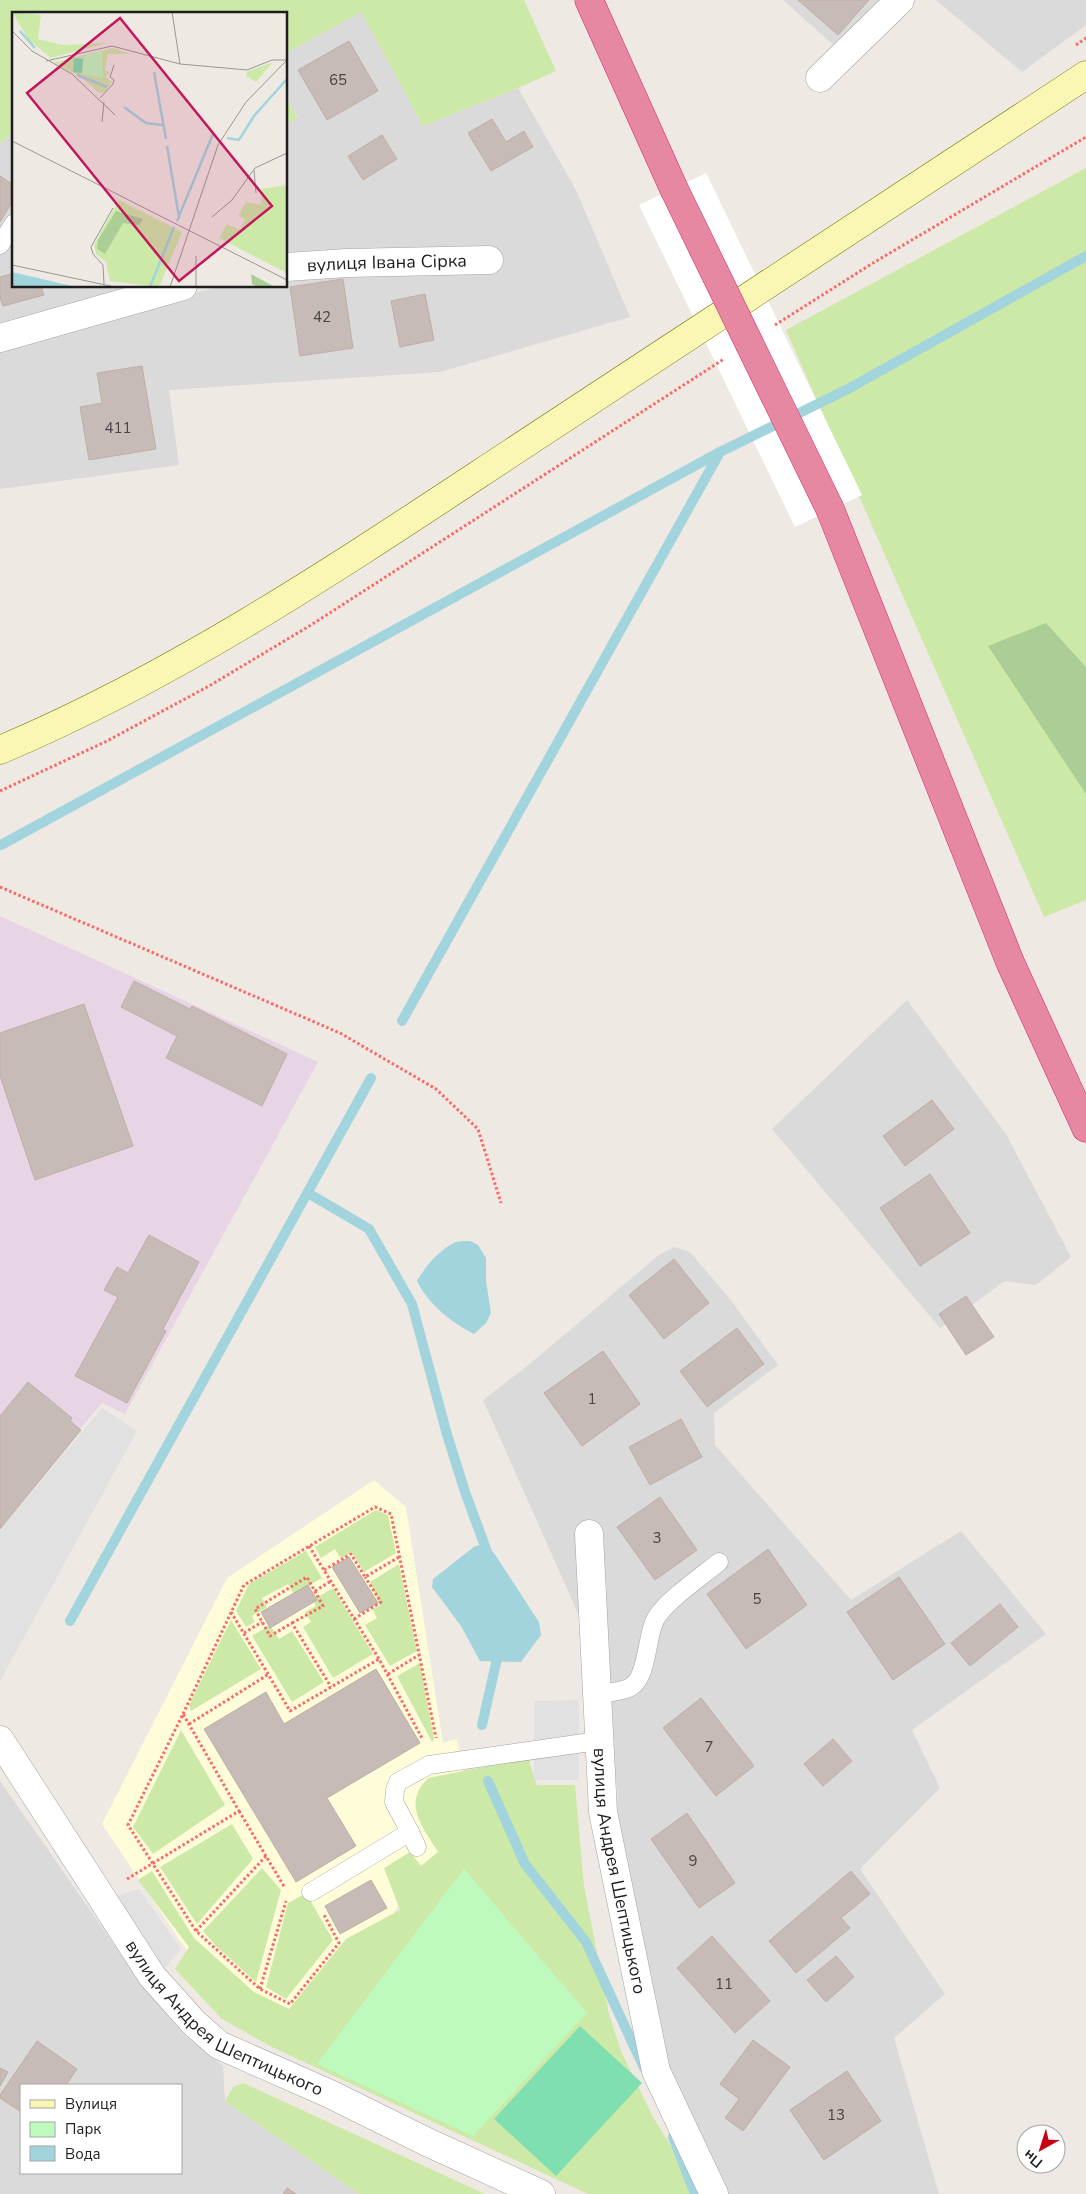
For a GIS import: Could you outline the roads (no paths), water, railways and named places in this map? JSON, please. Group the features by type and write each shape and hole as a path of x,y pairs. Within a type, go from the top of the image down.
{"highway":[{"path":"590,0 674,189 830,509 1010,962 1086,1128"}],"main road":[{"path":"0,750 34,736 144,680 263,613 386,535 1082,78"}],"street":[{"path":"820,78 900,0"},
{"name":"вулиця Івана Сірка","path":"288,267 347,263 489,260"},
{"path":"0,338 177,288"},
{"name":"вулиця Андрея Шептицького","path":"589,1534 603,1812 656,2070 714,2194"},
{"name":"вулиця Андрея Шептицького","path":"0,1740 152,1976 194,2023 219,2045 330,2094 427,2142 541,2194"}],"lane":[{"path":"0,245 12,226"},
{"path":"596,1694 628,1689 639,1681 651,1630 657,1618 666,1606 719,1562"},
{"path":"311,1892 414,1840 394,1802 398,1782 435,1764 598,1741"}],"water":[{"path":"470,1241 478,1245 486,1258 486,1281 491,1313 486,1323 474,1334 441,1312 427,1297 417,1281 428,1265 448,1246 456,1242"},
{"path":"484,1545 494,1553 539,1622 541,1635 521,1662 480,1661 461,1626 432,1587 433,1579 475,1546"}],"waterway":[{"path":"402,1021 720,452 848,389 1086,256"},
{"path":"1,845 720,452"},
{"path":"70,1621 371,1078"},
{"path":"308,1193 369,1229 412,1304 446,1431 465,1492 489,1557"},
{"path":"482,1725 499,1650"},
{"path":"488,1781 525,1864 586,1942 644,2068"},
{"path":"673,2137 695,2194"}]}
